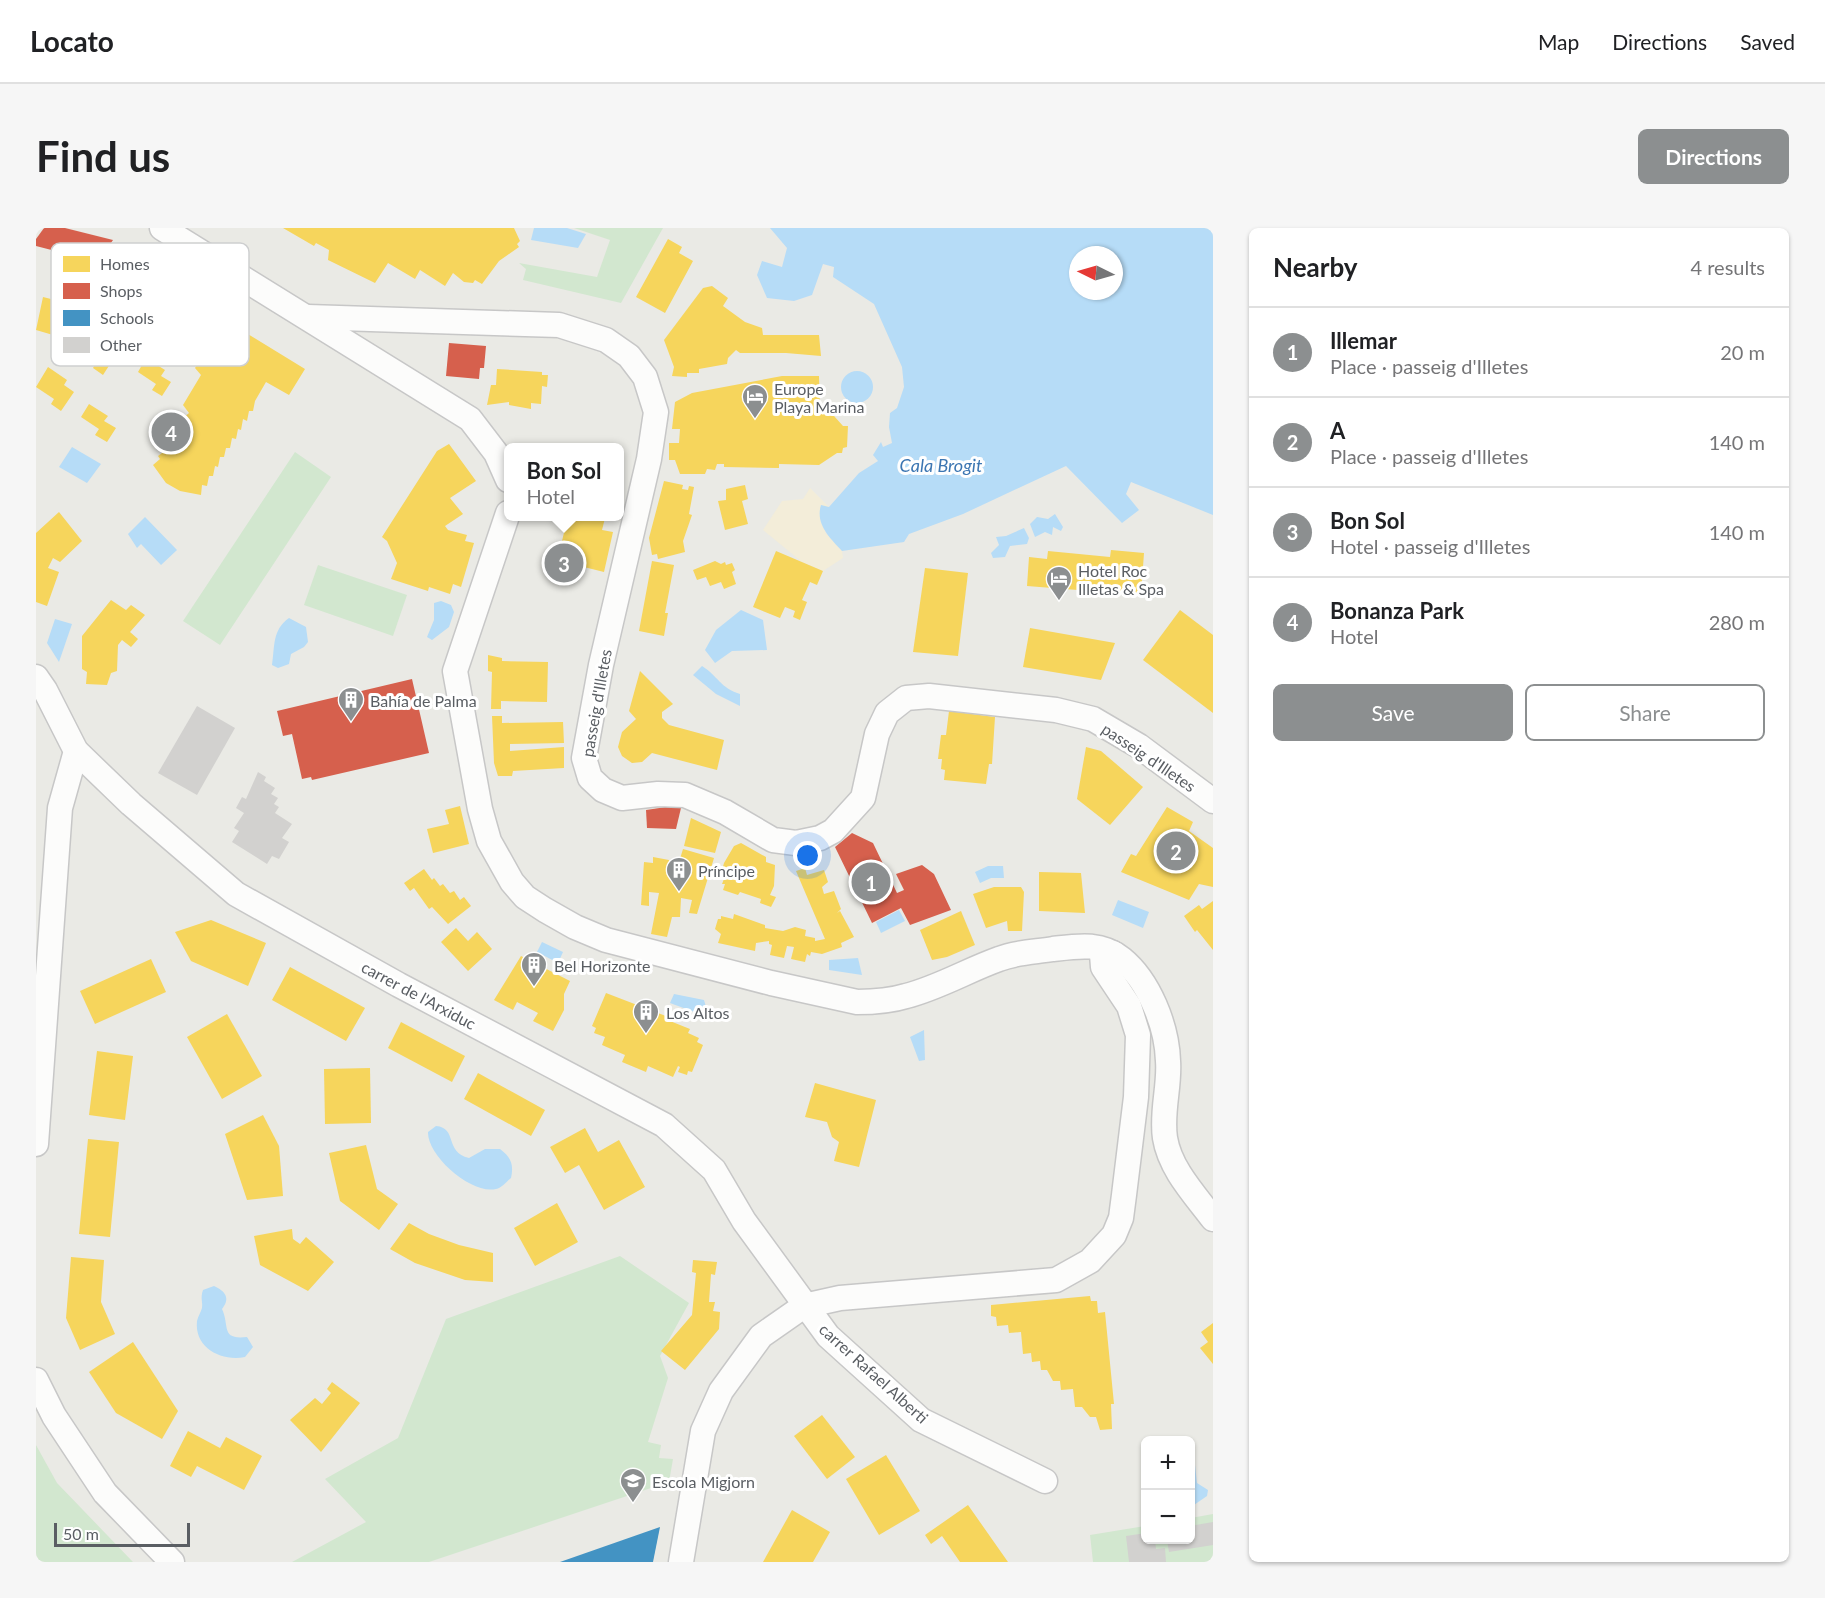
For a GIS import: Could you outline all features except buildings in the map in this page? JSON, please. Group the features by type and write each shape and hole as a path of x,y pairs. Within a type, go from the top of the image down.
{"street":[{"name":"passeig d'Illetes","path":"162,228 187,243"},
{"name":"passeig d'Illetes","path":"249,281 470,419 496,453 504,471"},
{"name":"passeig d'Illetes","path":"308,317 501,323 574,328 606,340 629,356 645,377 655,407 648,459 601,665 584,758 590,778 603,790 622,798 658,794 685,795 725,812 773,840 796,843 820,838 832,831 863,798 877,734 887,712 906,698 929,696 1066,712 1093,720 1138,746 1213,801"},
{"path":"358,350 351,335 364,320"},
{"path":"505,521 455,671 478,798 489,841 512,882 525,897 575,927 634,949 857,1002 880,1002 908,996 1000,958 1026,951 1077,946 1102,947 1113,953 1132,970 1158,1014 1169,1062 1163,1118 1169,1154 1180,1174 1213,1220"},
{"name":"carrer de l'Arxiduc","path":"36,677 76,751 131,804 236,894 399,985 664,1125 714,1170 744,1221 804,1306"},
{"path":"36,1144 60,808 76,751"},
{"path":"1048,950 1080,958 1110,978"},
{"path":"681,1562 703,1431 721,1391 761,1336 804,1306 840,1298 1056,1280 1078,1269 1103,1250 1114,1235 1121,1218 1138,1055 1138,1035 1129,1005 1110,978 1101,960 1102,954 1113,953"},
{"name":"carrer Rafael Alberti","path":"804,1306 828,1336 921,1420 1045,1481"},
{"path":"36,1380 54,1416 105,1493 172,1562"}],"green space":[{"path":"574,228 663,228 621,303 523,280 526,269 519,263 597,277 610,240"},
{"path":"295,452 331,477 220,645 183,621"},
{"path":"318,565 407,595 393,636 304,605"},
{"path":"620,1256 689,1303 660,1356 668,1378 648,1442 661,1445 659,1458 673,1459 669,1482 429,1562 292,1562 366,1522 325,1479 398,1438 446,1319"},
{"path":"36,1445 57,1483 133,1562 36,1562"},
{"path":"1213,1514 1213,1562 1093,1562 1090,1535 1141,1527 1141,1544 1195,1544 1195,1517"}],"sand":[{"path":"810,488 829,507 825,532 842,551 843,558 823,571 802,562 763,530 782,501 803,499"}],"water":[{"path":"534,228 567,228 586,234 578,248 531,240"},
{"name":"Cala Brogit","path":"770,228 1213,228 1213,515 1131,482 1126,494 1139,510 1122,523 1066,466 963,514 909,534 904,542 842,551 828,536 822,524 821,505 829,507 859,473 878,461 873,455 881,442 883,447 892,443 889,427 890,413 897,408 904,387 902,367 874,304 833,277 834,267 823,264 812,295 794,301 767,298 757,275 762,261 782,267 787,248"},
{"path":"857,371 868,376 873,387 868,398 857,403 846,398 841,387 846,376"},
{"path":"72,447 101,464 87,483 59,467"},
{"path":"1055,514 1063,527 1061,531 1053,527 1052,535 1045,532 1035,537 1030,524 1037,517 1048,519"},
{"path":"145,517 177,550 161,565 141,544 137,548 128,534"},
{"path":"1024,528 1029,538 1027,544 1010,546 1005,557 993,558 991,553 999,545 996,537 1006,536"},
{"path":"441,601 451,605 454,612 449,627 432,640 427,637 434,620 434,603"},
{"path":"741,610 763,620 767,650 732,651 715,663 705,650 716,630"},
{"path":"289,618 306,627 308,642 291,654 289,664 278,668 272,665 275,639 280,628"},
{"path":"55,619 72,624 59,662 47,643"},
{"path":"702,666 723,685 740,694 740,706 716,694 693,675"},
{"path":"988,866 1003,866 1004,878 991,878 980,883 975,872"},
{"path":"1118,900 1149,912 1143,928 1112,915"},
{"path":"899,910 905,921 881,933 876,922"},
{"path":"542,942 563,952 558,963 537,952"},
{"path":"858,958 862,975 829,970 829,960"},
{"path":"674,994 704,1000 706,1007 697,1013 670,1003"},
{"path":"924,1030 925,1060 919,1061 910,1037"},
{"path":"436,1126 447,1131 456,1151 469,1158 485,1149 500,1149 511,1162 511,1178 496,1189 475,1186 464,1180 453,1172 435,1152 428,1132"},
{"path":"214,1286 226,1295 222,1309 229,1334 247,1337 253,1347 245,1357 219,1355 205,1346 200,1339 197,1321 202,1308 202,1293 203,1290"},
{"path":"1195,1465 1197,1483 1208,1490 1207,1496 1195,1504"}],"place":[{"name":"Europe Playa Marina","path":"755,420"},
{"name":"Bonanza Park","path":"171,432"},
{"name":"Bon Sol","path":"564,563"},
{"name":"Hotel Roc Illetas & Spa","path":"1059,602"},
{"name":"Bahía de Palma","path":"351,723"},
{"name":"A","path":"1176,851"},
{"name":"Illemar","path":"871,882"},
{"name":"Príncipe","path":"679,893"},
{"name":"Bel Horizonte","path":"534,988"},
{"name":"Los Altos","path":"646,1035"},
{"name":"Escola Migjorn","path":"633,1504"}]}
